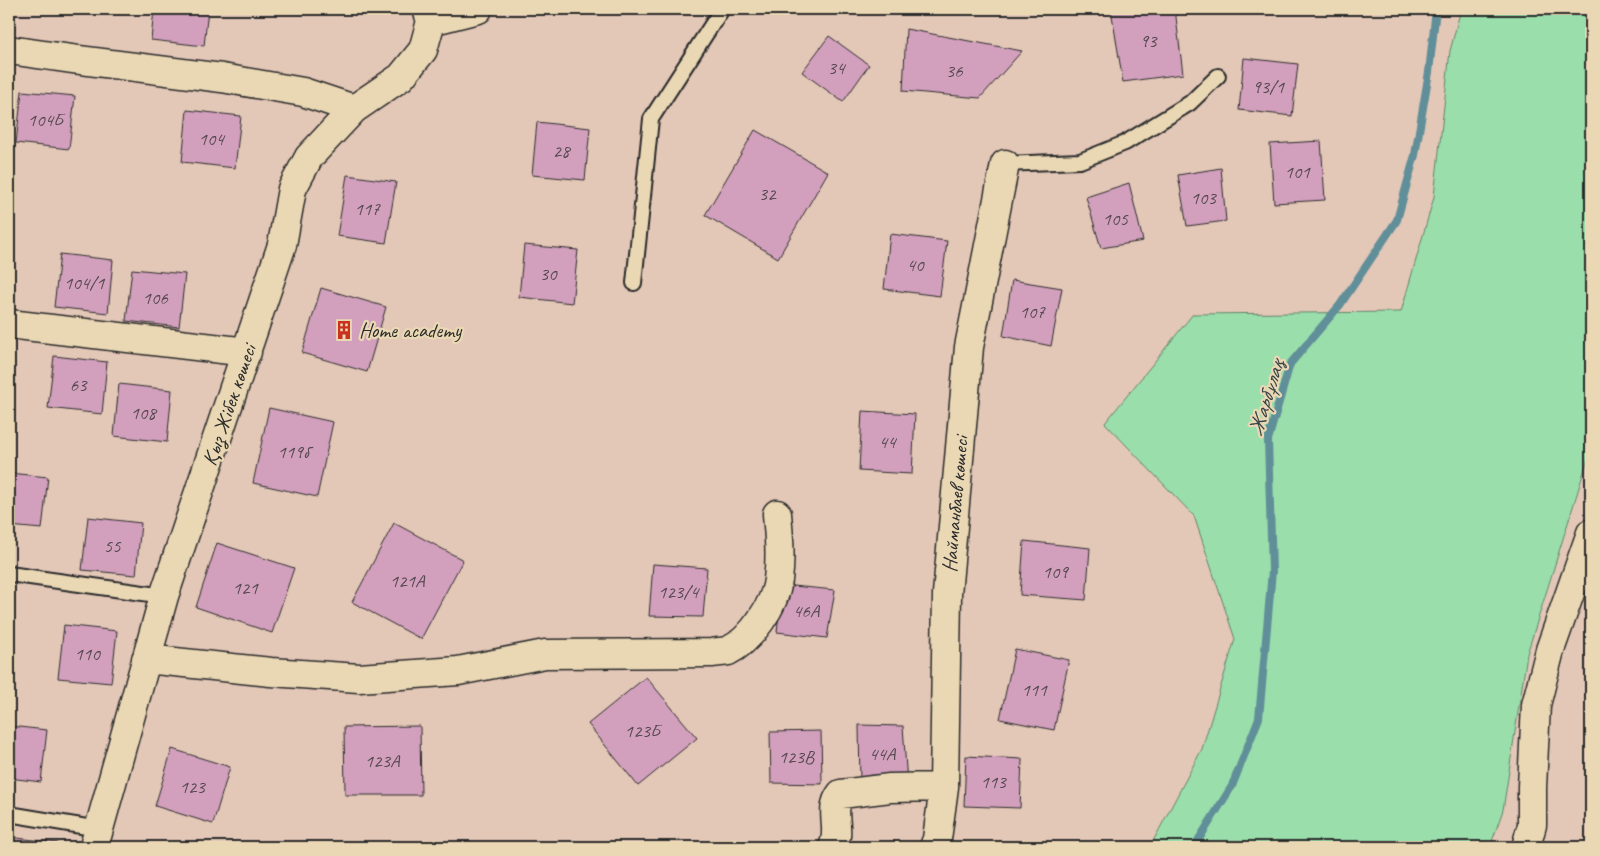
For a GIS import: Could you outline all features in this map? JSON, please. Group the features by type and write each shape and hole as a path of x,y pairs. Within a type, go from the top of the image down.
{"street":[{"path":"429,15 478,9"},
{"name":"Қыз Жібек көшесі","path":"96,838 164,596 282,245 292,190 309,157 354,109 401,77 423,50 429,15"},
{"path":"9,50 72,60 222,78 303,92 354,109"},
{"name":"Найманбаев көшесі","path":"934,847 937,839 944,787 947,594 970,347 1005,164"},
{"path":"9,324 247,352"},
{"path":"146,659 271,672 359,678 458,671 545,654 712,653 727,651 751,633 767,611 778,582 780,547 777,514"},
{"path":"1526,847 1532,825 1536,705 1550,650 1591,533"},
{"path":"833,847 837,839 835,802 841,794 890,788 944,787"}],"lane":[{"path":"634,283 651,119 722,9"},
{"path":"1005,164 1080,161 1124,143 1190,103 1218,76"},
{"path":"9,574 164,596"},
{"path":"9,814 96,838"}],"green space":[{"path":"1461,9 1591,9 1591,449 1527,654 1503,810 1490,847 1150,847 1202,749 1235,639 1194,516 1105,423 1193,314 1401,312 1434,197 1450,51"}],"building":[{"path":"154,9 208,9 204,46 151,40"},
{"path":"1111,9 1175,9 1183,74 1123,82"},
{"path":"906,29 1022,51 980,98 903,91"},
{"path":"829,36 869,65 843,102 802,72"},
{"path":"1244,58 1298,64 1292,116 1239,110"},
{"path":"22,91 75,96 69,149 16,143"},
{"path":"187,110 241,116 235,168 182,162"},
{"path":"537,122 590,128 585,180 532,175"},
{"path":"755,130 828,172 778,258 705,215"},
{"path":"1321,141 1325,200 1274,203 1270,144"},
{"path":"1221,168 1226,221 1187,226 1178,175"},
{"path":"347,175 396,182 386,243 337,236"},
{"path":"1129,183 1143,241 1101,248 1086,197"},
{"path":"890,234 947,241 940,296 884,289"},
{"path":"524,245 578,250 572,303 519,297"},
{"path":"60,254 113,260 108,313 54,307"},
{"path":"132,269 185,274 179,327 126,321"},
{"path":"1012,280 1062,288 1051,346 1003,336"},
{"name":"Home academy","path":"321,288 386,307 367,372 302,353"},
{"path":"54,356 107,362 102,414 48,408"},
{"path":"119,384 172,390 167,442 114,436"},
{"path":"269,408 333,422 317,497 253,483"},
{"path":"862,411 915,414 912,474 859,471"},
{"path":"9,473 48,477 42,529 9,526"},
{"path":"88,517 141,523 136,575 82,570"},
{"path":"394,523 463,560 421,639 352,602"},
{"path":"1024,541 1090,548 1086,600 1020,595"},
{"path":"217,543 294,568 272,633 196,607"},
{"path":"653,564 707,568 703,617 649,616"},
{"path":"782,585 835,590 827,638 777,632"},
{"path":"64,625 117,631 111,683 58,678"},
{"path":"1015,649 1069,660 1054,730 1000,719"},
{"path":"646,677 697,738 638,786 588,724"},
{"path":"859,725 903,726 907,783 860,783"},
{"path":"9,726 47,730 41,782 9,778"},
{"path":"420,726 421,795 345,795 344,727"},
{"path":"821,731 822,784 771,783 770,732"},
{"path":"172,749 230,767 213,824 155,806"},
{"path":"966,756 1022,759 1020,808 964,806"},
{"path":"9,837 58,843 57,847 9,847"}],"waterway":[{"name":"Жарбұлақ","path":"1194,847 1232,786 1259,718 1272,571 1268,440 1290,364 1340,305 1397,220 1415,155 1429,72 1436,9"}],"place":[{"name":"Home academy","path":"344,330"}]}
